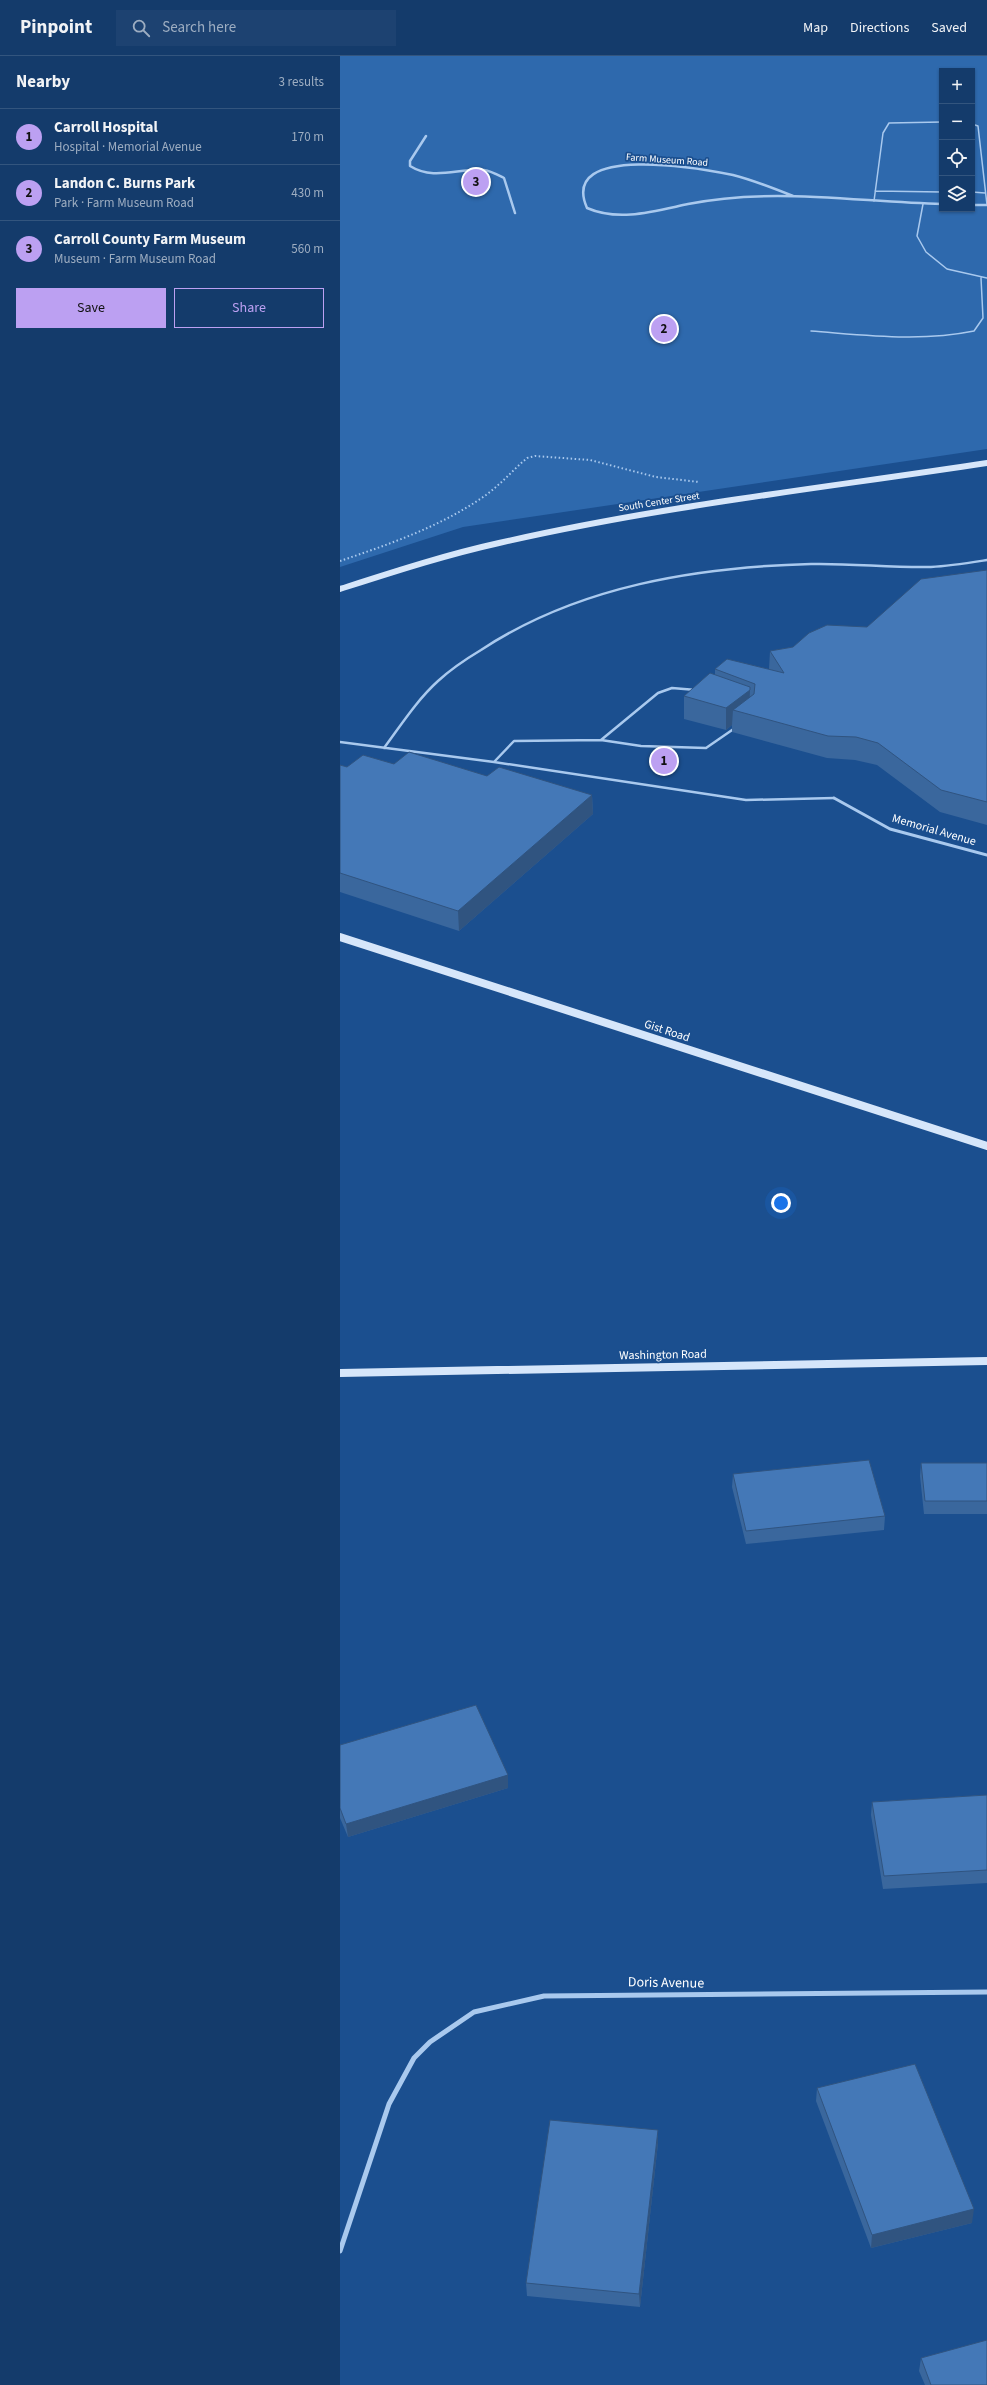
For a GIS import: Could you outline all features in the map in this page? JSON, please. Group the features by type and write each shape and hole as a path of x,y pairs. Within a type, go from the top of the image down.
{"street":[{"path":"426,136 410,161 410,166 416,171 429,174 484,170 495,173 504,178 515,213"},
{"name":"Farm Museum Road","path":"792,196 755,181 707,170 623,164 598,169 588,177 583,191 587,208 599,214 653,211 713,199 792,196 939,204"},
{"path":"975,205 987,205"},
{"name":"South Center Street","path":"340,589 437,558 570,527 730,500 987,463"},
{"name":"Memorial Avenue","path":"834,798 890,829 987,855"},
{"name":"Gist Road","path":"340,937 987,1146"},
{"name":"Washington Road","path":"340,1373 987,1361"},
{"name":"Doris Avenue","path":"340,2251 389,2104 414,2058 430,2042 474,2012 544,1996 987,1992"}],"lane":[{"path":"874,201 882,133 888,124 939,122"},
{"path":"975,125 978,126 987,205"},
{"path":"875,191 939,192"},
{"path":"975,192 985,193"},
{"path":"922,204 917,236 926,252 947,270 987,278"},
{"path":"811,331 929,338 958,336 974,331 983,318 981,278"},
{"path":"384,748 431,687 486,645 512,630 584,600 648,583 742,568 848,563 933,567 987,560"},
{"path":"601,740 658,693 672,688 688,688 703,692"},
{"path":"494,762 514,741 601,740 641,746 706,748 741,723"},
{"path":"340,742 494,762 746,800 834,798"}],"path":[{"path":"340,561 412,536 457,514 485,495 527,458 535,456 590,460 656,477 701,482"}],"shaded area":[{"path":"340,56 987,56 987,449 463,527 340,567"}],"building":[{"path":"987,570 987,802 941,790 878,743 856,737 828,736 733,710 754,694 755,684 715,669 727,659 784,673 770,651 793,647 809,633 827,625 867,627 921,579"},
{"path":"710,673 750,687 750,690 726,708 684,696"},
{"path":"409,752 487,776 499,767 592,795 458,911 340,873 340,765 347,767 363,755 394,764"},
{"path":"869,1460 885,1516 746,1531 733,1474"},
{"path":"921,1463 987,1463 987,1501 925,1501"},
{"path":"476,1705 508,1775 346,1824 340,1808 340,1745"},
{"path":"987,1795 987,1870 884,1876 872,1802"},
{"path":"915,2064 974,2209 872,2235 817,2088"},
{"path":"550,2120 658,2130 639,2294 526,2283"},
{"path":"987,2340 987,2385 931,2385 921,2358"}],"place":[{"name":"Carroll County Farm Museum","path":"476,182"},
{"name":"Landon C. Burns Park","path":"664,329"},
{"name":"Carroll Hospital","path":"664,761"}]}
